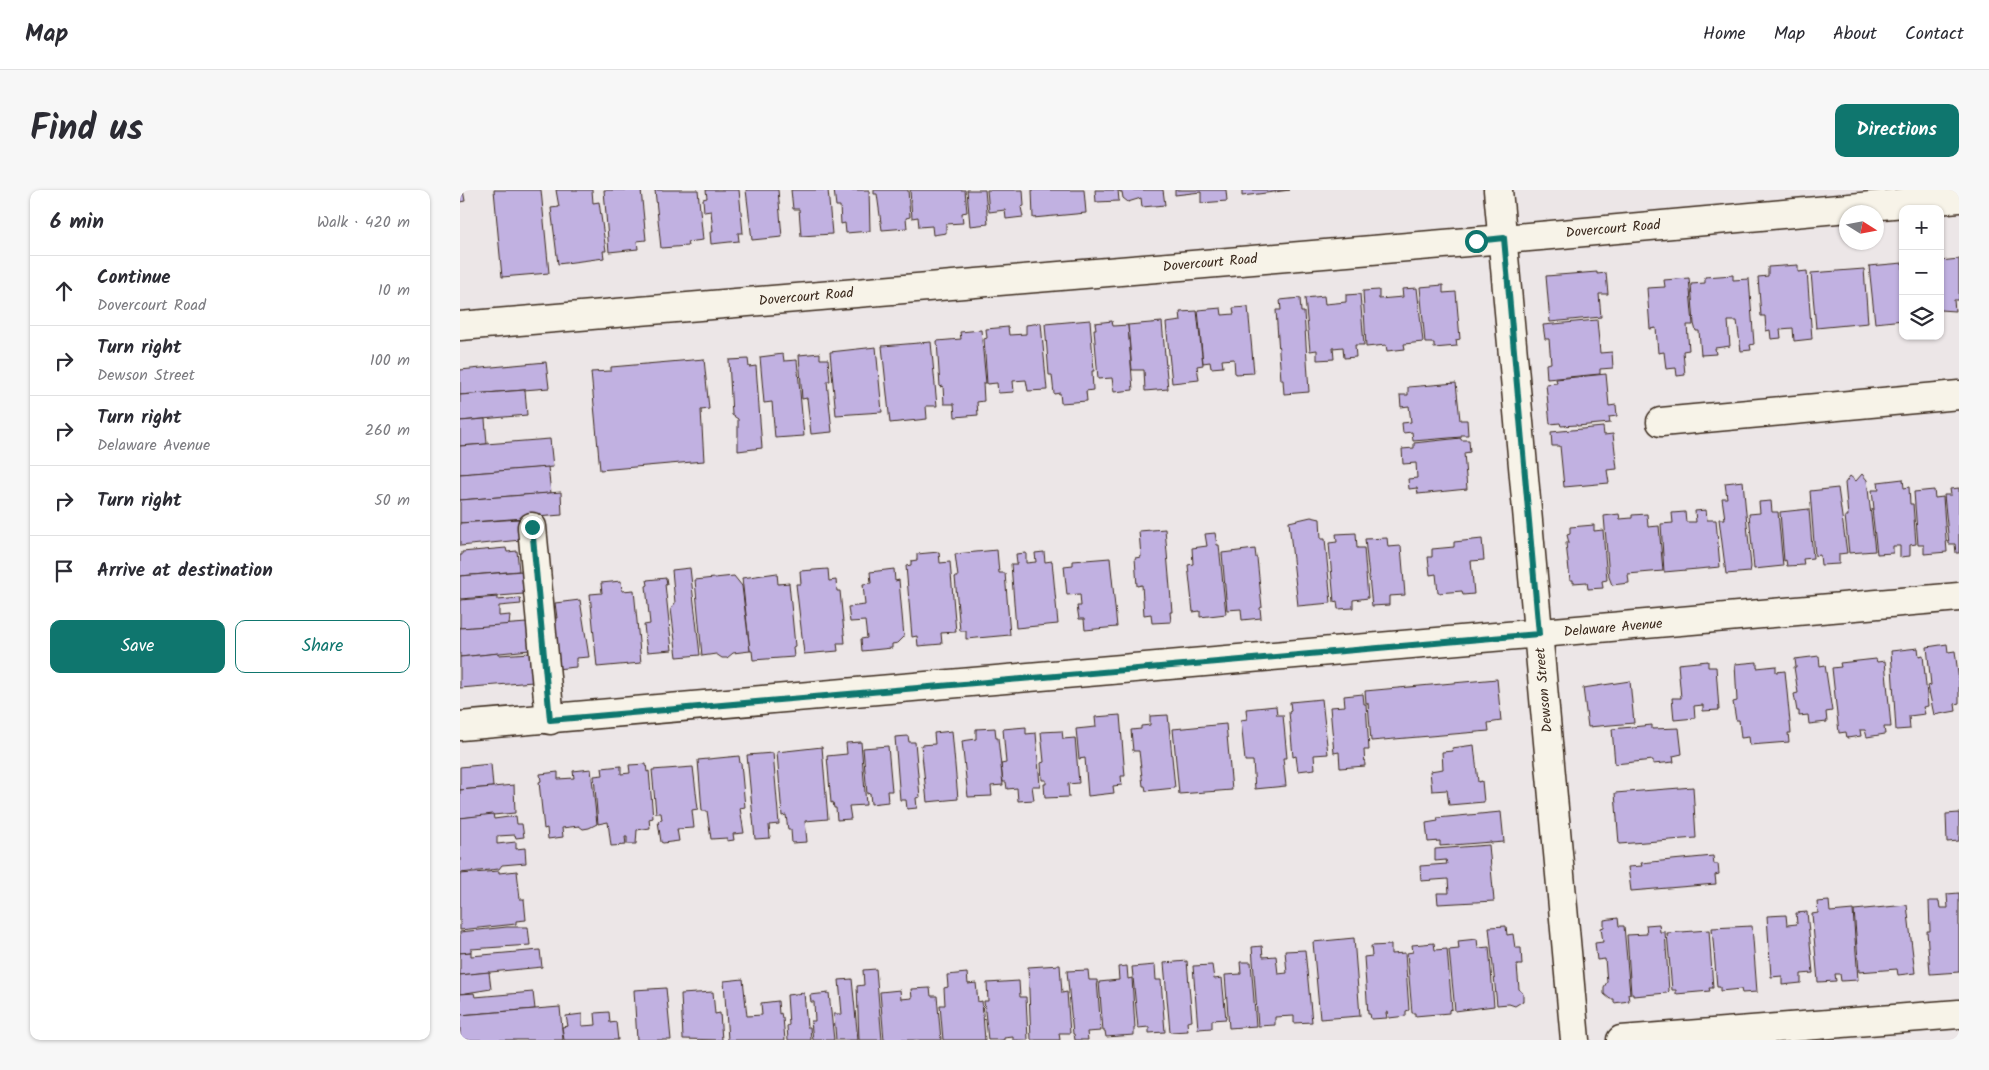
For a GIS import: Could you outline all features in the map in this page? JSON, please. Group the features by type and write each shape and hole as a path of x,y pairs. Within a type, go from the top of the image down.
{"street":[{"name":"Dewson Street","path":"1498,190 1504,238 1575,1040"},
{"name":"Dovercourt Road","path":"460,326 1959,198"},
{"path":"1661,422 1959,395"},
{"path":"532,527 550,720"},
{"name":"Delaware Avenue","path":"460,726 550,720 1959,597"},
{"path":"1621,1040 1959,1014"}],"building":[{"path":"460,190 463,190 465,201 460,202"},
{"path":"494,190 541,190 549,273 502,277"},
{"path":"556,190 592,190 593,203 599,202 606,251 603,251 604,258 558,264 551,208 559,207"},
{"path":"604,190 641,190 646,240 637,241 638,249 609,252"},
{"path":"655,190 698,190 703,240 687,242 688,246 661,248"},
{"path":"706,190 739,190 743,233 738,233 739,241 711,244 710,232 713,232 711,211 704,212 703,199 707,198"},
{"path":"746,190 778,190 782,237 752,240"},
{"path":"791,190 828,190 832,234 801,236 799,209 793,209"},
{"path":"834,190 869,190 870,231 846,233 845,223 841,224 840,206 836,206"},
{"path":"874,190 908,190 910,217 906,218 907,228 882,230 877,194 874,194"},
{"path":"910,190 965,190 967,212 962,213 963,223 946,224 946,233 933,235 932,226 919,227 918,217 912,218"},
{"path":"967,190 985,190 988,224 970,226"},
{"path":"987,190 1023,190 1024,206 1021,207 1023,217 1006,219 1005,210 989,212"},
{"path":"1032,190 1084,190 1086,213 1033,218"},
{"path":"1095,190 1118,190 1119,201 1096,202"},
{"path":"1119,190 1163,190 1165,205 1142,207 1141,198 1128,202 1123,198 1122,192"},
{"path":"1175,190 1226,190 1227,201 1201,203 1201,192 1175,195"},
{"path":"1242,190 1290,190 1242,196"},
{"path":"1959,259 1959,300 1954,300 1955,311 1944,310 1944,261"},
{"path":"1899,263 1899,320 1875,323 1869,266"},
{"path":"1798,265 1798,272 1807,271 1812,339 1794,341 1793,328 1780,329 1781,338 1771,339 1770,330 1766,331 1765,316 1761,316 1758,277 1768,276 1768,267"},
{"path":"1864,269 1868,323 1816,328 1811,273"},
{"path":"1597,272 1597,274 1606,273 1608,294 1599,294 1601,317 1550,322 1546,276"},
{"path":"1733,275 1733,280 1749,279 1754,344 1750,345 1751,350 1741,351 1737,321 1728,321 1730,346 1715,348 1716,354 1701,355 1699,331 1696,331 1694,324 1691,284 1705,283 1705,277"},
{"path":"1689,278 1693,325 1687,325 1689,350 1683,351 1685,375 1677,376 1676,368 1666,369 1664,352 1658,353 1656,328 1650,329 1647,288 1665,287 1664,280"},
{"path":"1443,285 1443,293 1456,292 1460,339 1456,340 1457,346 1434,348 1434,343 1425,343 1420,287"},
{"path":"1417,288 1423,342 1404,344 1405,349 1387,351 1386,345 1366,347 1363,291 1379,290 1379,299 1403,297 1402,289"},
{"path":"1360,294 1364,345 1355,345 1356,357 1344,358 1343,347 1333,348 1334,359 1317,360 1317,350 1310,351 1305,298 1324,296 1325,304 1346,302 1346,295"},
{"path":"1300,298 1301,312 1304,312 1309,392 1284,394 1283,380 1281,380 1276,310 1281,310 1280,300"},
{"path":"1248,307 1254,373 1235,374 1234,359 1222,360 1223,367 1211,368 1210,362 1203,363 1198,310 1221,308 1222,315 1234,314 1233,308"},
{"path":"1197,311 1203,365 1197,366 1199,380 1172,383 1166,323 1181,321 1180,312"},
{"path":"1090,320 1094,371 1092,371 1093,390 1086,391 1087,401 1061,403 1060,393 1054,394 1052,375 1049,375 1045,324"},
{"path":"1597,320 1600,353 1612,352 1613,368 1600,369 1600,374 1547,379 1546,364 1551,363 1549,339 1545,339 1543,325"},
{"path":"1112,321 1113,326 1128,325 1133,390 1114,392 1112,378 1098,379 1095,323"},
{"path":"1162,322 1168,389 1145,391 1144,370 1132,370 1128,325"},
{"path":"1041,323 1047,390 1028,391 1026,380 1013,381 1014,392 998,393 997,383 987,384 984,339 987,338 986,329 1008,327 1009,335 1026,334 1026,325"},
{"path":"981,330 986,383 983,383 984,401 977,402 978,415 955,417 954,404 944,404 943,386 940,387 937,341 961,339 960,332"},
{"path":"931,342 937,406 926,406 927,419 890,423 882,346"},
{"path":"876,347 882,412 836,415 830,352"},
{"path":"820,353 820,359 828,359 830,381 827,381 832,432 811,434 807,398 802,399 799,355"},
{"path":"783,354 784,361 797,360 804,436 775,438 772,402 764,403 760,357"},
{"path":"704,359 709,409 701,410 704,461 600,470 591,372 611,371 611,367"},
{"path":"748,359 749,367 756,366 762,448 738,451 738,419 732,415 729,360"},
{"path":"546,362 549,388 460,395 460,370"},
{"path":"1606,374 1609,406 1616,405 1617,416 1609,417 1610,423 1577,426 1561,426 1560,423 1550,424 1546,384 1557,383 1556,379"},
{"path":"1456,383 1460,420 1467,420 1468,435 1413,441 1412,432 1403,433 1402,423 1411,422 1409,406 1401,407 1400,395 1408,395 1408,387"},
{"path":"525,390 527,415 460,421 460,395"},
{"path":"485,419 487,444 460,446 460,421"},
{"path":"1603,427 1604,435 1613,434 1617,469 1607,470 1609,483 1564,487 1560,446 1552,446 1551,432"},
{"path":"1461,438 1461,440 1469,440 1470,452 1464,453 1467,489 1418,494 1417,488 1409,489 1408,479 1417,478 1416,463 1403,464 1402,449 1414,448 1414,443"},
{"path":"550,439 553,467 460,474 460,446"},
{"path":"548,467 551,493 460,500 460,474"},
{"path":"1862,474 1867,480 1875,551 1849,553 1845,516 1848,516 1845,483 1850,476 1856,481"},
{"path":"1903,479 1904,488 1909,487 1910,504 1913,504 1916,544 1910,545 1910,556 1900,557 1900,546 1893,546 1893,553 1877,554 1872,490 1879,490 1878,482"},
{"path":"1743,481 1751,567 1750,572 1726,574 1719,519 1725,519 1722,498 1727,498 1725,483"},
{"path":"1838,488 1847,553 1839,554 1839,564 1821,565 1820,555 1815,556 1810,491"},
{"path":"1959,488 1959,553 1956,553 1955,544 1949,544 1944,495 1951,495 1950,489"},
{"path":"1934,490 1935,498 1943,497 1947,552 1924,554 1924,545 1918,545 1914,492"},
{"path":"561,492 562,515 460,523 460,500"},
{"path":"1771,501 1772,512 1778,512 1783,566 1754,569 1749,514 1760,513 1759,502"},
{"path":"1809,509 1813,558 1803,559 1804,565 1787,566 1786,560 1784,561 1780,512"},
{"path":"1706,510 1707,520 1716,520 1720,567 1664,572 1661,524 1673,523 1672,513 1685,512 1686,522 1696,522 1695,511"},
{"path":"1619,514 1620,519 1632,518 1632,515 1647,514 1648,527 1659,526 1663,571 1628,574 1629,583 1612,585 1609,577 1604,516"},
{"path":"1311,517 1320,519 1321,539 1325,539 1331,603 1298,606 1289,522"},
{"path":"519,519 521,540 460,546 460,523"},
{"path":"1594,525 1594,531 1603,530 1607,580 1602,581 1603,588 1588,589 1587,582 1573,583 1573,580 1570,580 1566,543 1569,543 1567,535 1570,534 1570,527"},
{"path":"1165,529 1172,612 1170,612 1171,622 1152,623 1151,614 1144,615 1142,585 1137,586 1135,558 1141,557 1139,531"},
{"path":"1215,533 1217,545 1219,545 1226,614 1200,617 1200,611 1193,612 1188,565 1193,564 1192,548 1207,546 1205,534"},
{"path":"1356,533 1357,548 1364,548 1368,598 1353,600 1353,608 1338,609 1337,601 1334,602 1329,543 1337,542 1336,534"},
{"path":"1387,538 1388,547 1401,546 1405,595 1389,596 1389,605 1372,606 1365,539"},
{"path":"1482,539 1484,560 1471,561 1474,594 1463,595 1462,591 1438,593 1436,574 1430,575 1428,557 1432,557 1432,549 1454,547 1454,542"},
{"path":"506,548 507,552 517,551 519,571 460,576 460,555 462,555 462,552"},
{"path":"1255,549 1262,607 1260,608 1261,618 1242,620 1241,609 1227,610 1222,553"},
{"path":"997,550 999,573 1005,573 1010,635 966,639 966,631 960,631 955,577 958,577 955,554"},
{"path":"939,552 940,563 950,562 956,632 941,633 942,644 918,646 917,636 912,637 906,566 911,565 911,561 917,560 917,554"},
{"path":"1044,552 1045,562 1052,561 1058,624 1016,628 1011,564 1017,564 1016,554 1026,553 1026,563 1036,562 1035,553"},
{"path":"1110,558 1117,627 1085,630 1084,619 1079,619 1077,606 1081,606 1080,594 1067,595 1064,566 1073,565 1073,561"},
{"path":"690,568 700,655 677,657 671,609 675,603 672,570"},
{"path":"828,569 829,581 836,580 837,591 840,591 845,643 837,643 838,651 804,654 796,584 801,584 800,571"},
{"path":"894,569 895,581 899,580 904,637 898,643 892,644 892,648 862,651 861,639 867,638 865,621 850,622 848,607 865,605 863,584 871,583 870,572"},
{"path":"522,571 524,594 460,599 460,576"},
{"path":"777,573 778,584 789,583 795,646 793,647 794,657 753,660 752,651 750,651 742,578"},
{"path":"734,576 742,586 750,651 733,653 727,658 722,658 716,654 702,656 695,580"},
{"path":"666,578 672,650 647,652 644,625 650,624 647,580"},
{"path":"621,581 622,591 634,590 641,663 597,667 590,594 602,593 601,583"},
{"path":"498,597 498,600 520,598 521,604 499,606 499,616 510,615 509,625 460,628 460,600"},
{"path":"580,600 589,657 576,658 576,667 556,669 550,618 557,618 555,603"},
{"path":"527,623 530,650 460,657 460,628"},
{"path":"1947,644 1948,652 1955,651 1959,681 1959,703 1955,704 1956,711 1934,715 1928,686 1931,685 1927,647"},
{"path":"1918,648 1919,656 1923,655 1928,706 1923,707 1925,714 1909,716 1910,729 1896,730 1891,651"},
{"path":"499,653 499,655 530,653 533,682 460,688 460,657"},
{"path":"1819,656 1820,666 1825,665 1832,711 1826,712 1827,722 1809,724 1808,715 1799,716 1799,711 1797,711 1794,694 1798,693 1794,667 1796,667 1795,659"},
{"path":"1876,659 1877,662 1885,661 1891,727 1884,727 1885,734 1867,737 1865,730 1860,730 1861,736 1847,738 1846,732 1839,733 1832,668 1841,667 1840,663"},
{"path":"1708,661 1708,667 1716,667 1719,710 1703,711 1703,705 1694,706 1695,718 1674,720 1672,698 1681,698 1678,664"},
{"path":"1757,662 1757,668 1776,666 1776,672 1785,671 1791,733 1788,733 1789,742 1750,745 1749,737 1741,738 1739,720 1736,720 1733,702 1737,701 1735,664"},
{"path":"1497,679 1501,721 1488,723 1489,731 1371,741 1368,703 1366,703 1365,691"},
{"path":"1630,681 1634,723 1588,727 1583,688"},
{"path":"1363,694 1364,704 1366,704 1369,750 1364,750 1365,766 1340,768 1339,752 1334,753 1330,707 1345,706 1344,696"},
{"path":"1322,699 1328,754 1314,755 1315,769 1298,771 1296,756 1293,757 1289,712 1291,711 1290,702"},
{"path":"1276,706 1277,715 1283,715 1287,758 1283,758 1286,786 1255,789 1253,761 1245,761 1241,720 1247,719 1246,709"},
{"path":"1120,715 1125,776 1121,776 1122,785 1113,786 1114,793 1088,796 1085,758 1079,759 1076,729 1096,727 1095,717"},
{"path":"1168,715 1175,788 1146,791 1145,786 1143,786 1139,751 1133,751 1131,730 1141,729 1141,726 1150,725 1150,716"},
{"path":"1226,724 1232,790 1179,794 1173,729"},
{"path":"1652,725 1652,729 1679,728 1682,754 1673,756 1674,762 1653,764 1653,760 1615,764 1612,729"},
{"path":"1026,727 1026,734 1036,733 1040,786 1032,786 1034,800 1018,801 1017,788 1007,789 1006,782 1003,782 1001,764 1006,763 1003,729"},
{"path":"995,728 996,738 998,738 1003,785 991,786 992,796 968,797 962,741 976,739 976,729"},
{"path":"952,731 958,799 927,802 921,745 935,744 934,733"},
{"path":"1062,731 1063,739 1075,738 1079,783 1068,784 1069,797 1045,798 1044,784 1046,784 1046,780 1042,780 1041,763 1044,762 1041,732"},
{"path":"908,736 909,742 915,742 920,797 916,798 917,808 907,809 906,800 900,800 895,737"},
{"path":"861,742 866,805 849,806 851,819 837,820 836,808 834,808 833,802 831,803 827,756 847,754 846,743"},
{"path":"1474,745 1478,782 1482,781 1484,802 1449,805 1447,790 1432,791 1430,771 1443,769 1442,752 1453,751 1452,748"},
{"path":"888,746 892,791 887,791 888,802 871,804 870,793 867,794 863,748"},
{"path":"822,747 828,819 805,821 807,842 792,843 791,830 788,830 786,815 782,816 777,752"},
{"path":"773,753 779,824 769,825 770,838 755,839 747,755"},
{"path":"739,756 745,807 740,808 744,833 733,834 734,840 727,841 727,838 711,839 707,811 702,811 698,760"},
{"path":"491,764 493,787 460,790 460,767"},
{"path":"646,764 647,772 649,771 653,818 649,819 650,828 637,830 636,844 627,844 627,837 625,837 626,845 611,846 608,822 598,824 594,776 603,775 602,768 621,766 621,774 630,773 629,765"},
{"path":"693,767 698,809 692,810 694,828 677,829 679,841 663,843 661,842 658,821 662,820 661,813 656,813 652,770"},
{"path":"591,769 597,824 583,829 579,826 562,828 563,837 548,839 547,828 544,829 539,782 541,781 540,774 558,772 558,779 574,778 573,771"},
{"path":"514,785 515,813 460,818 460,790"},
{"path":"1693,787 1696,838 1619,844 1615,793"},
{"path":"1501,812 1504,842 1440,846 1440,841 1428,842 1426,823 1438,821 1437,818"},
{"path":"1959,813 1959,841 1947,842 1946,814"},
{"path":"493,814 494,819 516,816 517,824 522,824 524,837 516,838 515,835 497,836 497,844 516,842 516,849 525,848 526,863 502,865 499,869 460,873 460,818"},
{"path":"1489,845 1494,901 1438,904 1437,893 1449,893 1448,879 1421,881 1420,866 1447,864 1446,860 1435,861 1435,849"},
{"path":"1713,856 1714,864 1718,864 1719,874 1715,875 1716,884 1631,891 1628,867 1642,866 1641,863"},
{"path":"499,871 499,873 517,871 520,899 524,899 526,920 516,921 516,924 460,930 460,874"},
{"path":"1959,893 1959,972 1930,974 1927,931 1930,931 1929,901 1939,901 1940,908 1948,908 1947,894"},
{"path":"1829,901 1830,912 1853,910 1858,980 1841,981 1840,974 1835,974 1836,981 1818,982 1812,914 1818,913 1817,902"},
{"path":"1907,905 1915,973 1898,975 1897,969 1859,972 1854,910"},
{"path":"1807,912 1813,973 1801,974 1801,983 1782,985 1782,976 1771,977 1767,916 1786,915 1787,925 1797,924 1796,913"},
{"path":"1618,918 1619,926 1624,926 1630,994 1628,994 1629,1001 1614,1003 1614,999 1610,999 1604,994 1604,987 1607,982 1605,959 1597,960 1595,943 1603,942 1601,928 1604,927 1604,920"},
{"path":"1659,924 1660,932 1665,932 1669,991 1667,993 1633,996 1631,994 1627,935 1647,934 1646,925"},
{"path":"1506,926 1507,935 1513,934 1515,948 1521,948 1522,965 1517,965 1519,989 1523,994 1523,1001 1515,1006 1509,1004 1497,1005 1489,927"},
{"path":"1752,926 1757,992 1742,993 1741,989 1720,991 1720,987 1717,987 1712,928"},
{"path":"507,927 528,927 530,945 471,949 471,952 460,953 460,932"},
{"path":"1709,930 1713,988 1709,988 1710,991 1676,994 1676,990 1672,990 1667,933"},
{"path":"1354,938 1360,1016 1320,1019 1313,942"},
{"path":"1477,939 1478,948 1489,947 1494,1006 1455,1011 1449,950 1459,949 1458,941"},
{"path":"1434,943 1435,950 1447,949 1452,1009 1449,1010 1449,1013 1415,1016 1415,1013 1412,1013 1407,953 1413,952 1412,945"},
{"path":"1391,945 1391,954 1405,953 1409,1010 1406,1011 1406,1016 1389,1018 1388,1012 1386,1013 1387,1018 1371,1019 1370,1014 1368,1014 1364,957 1372,956 1371,946"},
{"path":"1262,946 1263,957 1276,956 1278,974 1287,973 1285,951 1305,950 1312,1022 1294,1023 1294,1016 1275,1017 1275,1025 1258,1026 1252,947"},
{"path":"540,950 542,967 460,975 460,953 471,952 471,956"},
{"path":"1187,961 1192,1021 1187,1022 1188,1031 1170,1032 1164,963"},
{"path":"1240,962 1251,962 1256,1026 1229,1028 1225,975 1241,974"},
{"path":"1060,965 1062,993 1067,992 1070,1033 1059,1033 1060,1040 1031,1040 1028,967"},
{"path":"1155,965 1156,980 1161,980 1165,1032 1149,1033 1149,1027 1138,1028 1132,967"},
{"path":"1212,965 1214,979 1222,978 1226,1019 1212,1020 1212,1028 1198,1029 1193,966"},
{"path":"1127,966 1128,979 1132,978 1134,1035 1106,1037 1105,1031 1103,1031 1099,982 1119,980 1118,967"},
{"path":"876,969 882,1040 859,1040 857,986 864,985 863,970"},
{"path":"1088,970 1089,980 1097,980 1101,1031 1087,1032 1088,1040 1075,1040 1067,971"},
{"path":"489,972 491,989 460,994 460,975"},
{"path":"967,973 968,984 976,983 978,1002 982,1001 985,1040 943,1040 940,1005 945,1005 944,988 948,987 947,975"},
{"path":"743,979 747,1016 762,1015 761,1003 778,1001 779,1014 781,1013 783,1018 785,1040 728,1040 724,981"},
{"path":"852,979 858,1040 836,1040 834,1014 842,1014 839,980"},
{"path":"1019,981 1020,997 1026,997 1028,1040 1013,1040 1013,1037 1004,1038 1004,1040 988,1040 984,1001 988,1001 987,983"},
{"path":"666,988 671,1040 637,1040 634,990"},
{"path":"930,988 931,996 937,996 941,1040 884,1040 880,992 900,990 901,999 912,998 911,989"},
{"path":"533,992 535,1009 460,1015 460,994 474,993 475,997"},
{"path":"713,992 715,1014 720,1013 722,1040 683,1039 681,994"},
{"path":"804,993 807,1027 810,1027 811,1040 788,1040 787,995"},
{"path":"829,993 834,1040 813,1040 811,1021 815,1021 814,1002 811,1002 810,995"},
{"path":"560,1007 563,1040 460,1040 460,1015"},
{"path":"609,1012 610,1023 616,1022 618,1040 564,1040 562,1027 568,1026 566,1016 582,1014 582,1026 596,1025 595,1013"}],"route":[{"path":"532,527 550,720 1539,634 1504,238 1476,241"}]}
